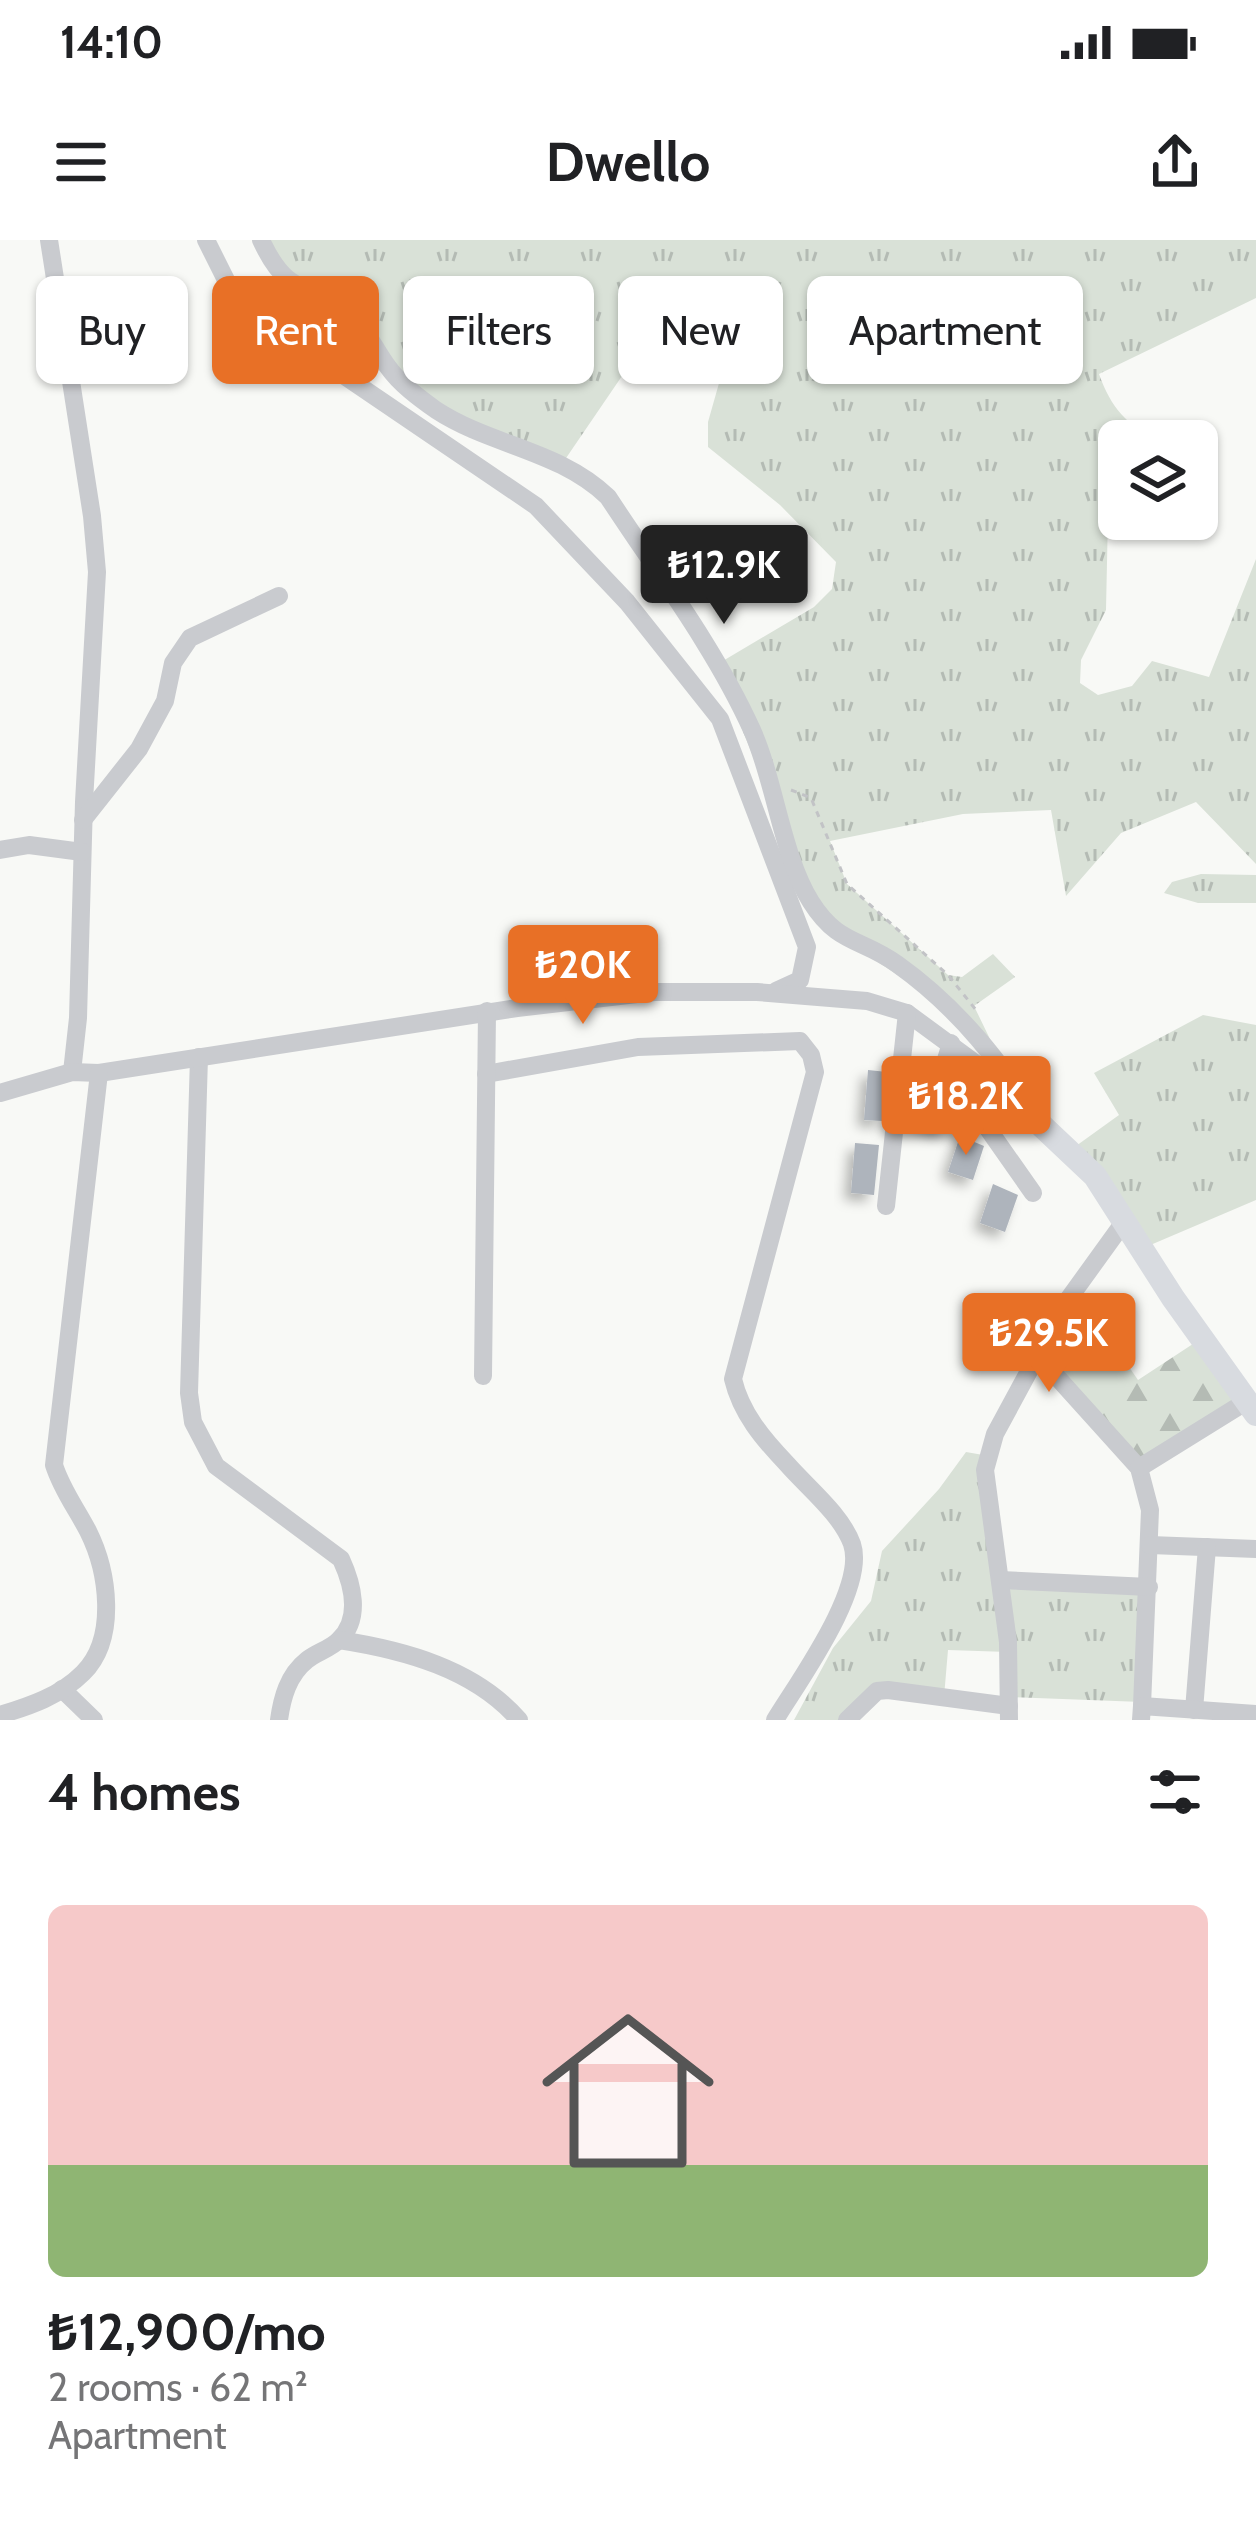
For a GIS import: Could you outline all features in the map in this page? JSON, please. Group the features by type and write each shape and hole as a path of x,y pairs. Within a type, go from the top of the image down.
{"main road":[{"path":"1042,1126 1096,1176 1251,1408"}],"street":[{"path":"49,240 97,572 72,1072"},
{"path":"206,240 230,288 252,314 536,506 628,602 720,719 807,947 800,980 772,993"},
{"path":"261,240 287,280 349,312 388,369 412,393 480,432 585,474 608,497 735,694 754,734 808,898 831,931 895,962 961,1017 1003,1066 1042,1126"},
{"path":"83,820 139,749 165,700 173,663 190,638 279,596"},
{"path":"0,850 29,845 82,852"},
{"path":"0,1093 72,1072 99,1073 487,1012 654,992 772,993 867,1001 907,1013 951,1043 1042,1126"},
{"path":"483,1376 487,1012"},
{"path":"886,1206 907,1013"},
{"path":"486,1074 638,1047 800,1041 811,1055 815,1072 805,1114 733,1379 739,1404 837,1520 854,1547 848,1597 775,1720"},
{"path":"951,1043 944,1066 1033,1192"},
{"path":"199,1057 189,1393 193,1422 216,1466 340,1559 351,1580 354,1601 349,1628 339,1640 306,1660 290,1681 279,1720"},
{"path":"0,1714 38,1704 83,1673 95,1656 106,1616 104,1573 54,1465 99,1073"},
{"path":"847,1720 877,1691 944,1697 1009,1713 1008,1642 985,1470 995,1434 1067,1301 1124,1222"},
{"path":"1038,1356 1139,1468 1150,1510 1142,1713 1256,1714"},
{"path":"1139,1468 1251,1408"},
{"path":"1150,1545 1256,1549"},
{"path":"1194,1710 1207,1547"},
{"path":"1000,1580 1149,1587"},
{"path":"339,1640 428,1660 503,1701 519,1720"},
{"path":"62,1689 94,1720"},
{"path":"940,1720 944,1697"}],"path":[{"path":"772,789 801,791 811,798 847,884 948,975 984,1026"}],"green space":[{"path":"261,240 1256,240 1256,298 1099,374 1127,420 1098,420 1098,540 1107,540 1106,610 1081,660 1080,683 1098,695 1132,686 1152,661 1209,677 1256,559 1256,864 1196,802 1121,833 1066,896 1051,810 963,814 830,841 847,884 948,975 962,977 993,954 1015,977 974,1006 1003,1066 961,1017 831,931 789,845 716,665 814,607 832,589 836,562 780,505 708,447 708,422 719,384 783,384 783,276 618,276 618,382 562,464 441,413 414,384 594,384 594,276 403,276 403,372 379,347 379,276 291,276"},
{"path":"1201,874 1256,875 1256,903 1198,903 1164,893 1172,882"},
{"path":"1203,1015 1256,1025 1256,1200 1141,1249 1069,1151 1119,1115 1094,1073"},
{"path":"1075,1288 1138,1380 1202,1338 1247,1401 1139,1468 1038,1356"},
{"path":"966,1452 989,1456 1000,1579 1149,1587 1142,1702 1009,1697 1008,1652 948,1650 944,1697 889,1690 847,1720 794,1720 833,1648 871,1601 882,1551"}],"building":[{"path":"868,1070 887,1072 882,1121 864,1120"},
{"path":"932,1084 943,1088 954,1104 943,1132 917,1121"},
{"path":"960,1136 984,1146 973,1180 948,1172"},
{"path":"855,1143 879,1145 874,1195 851,1193"},
{"path":"993,1184 1018,1195 1005,1232 980,1223"}]}
